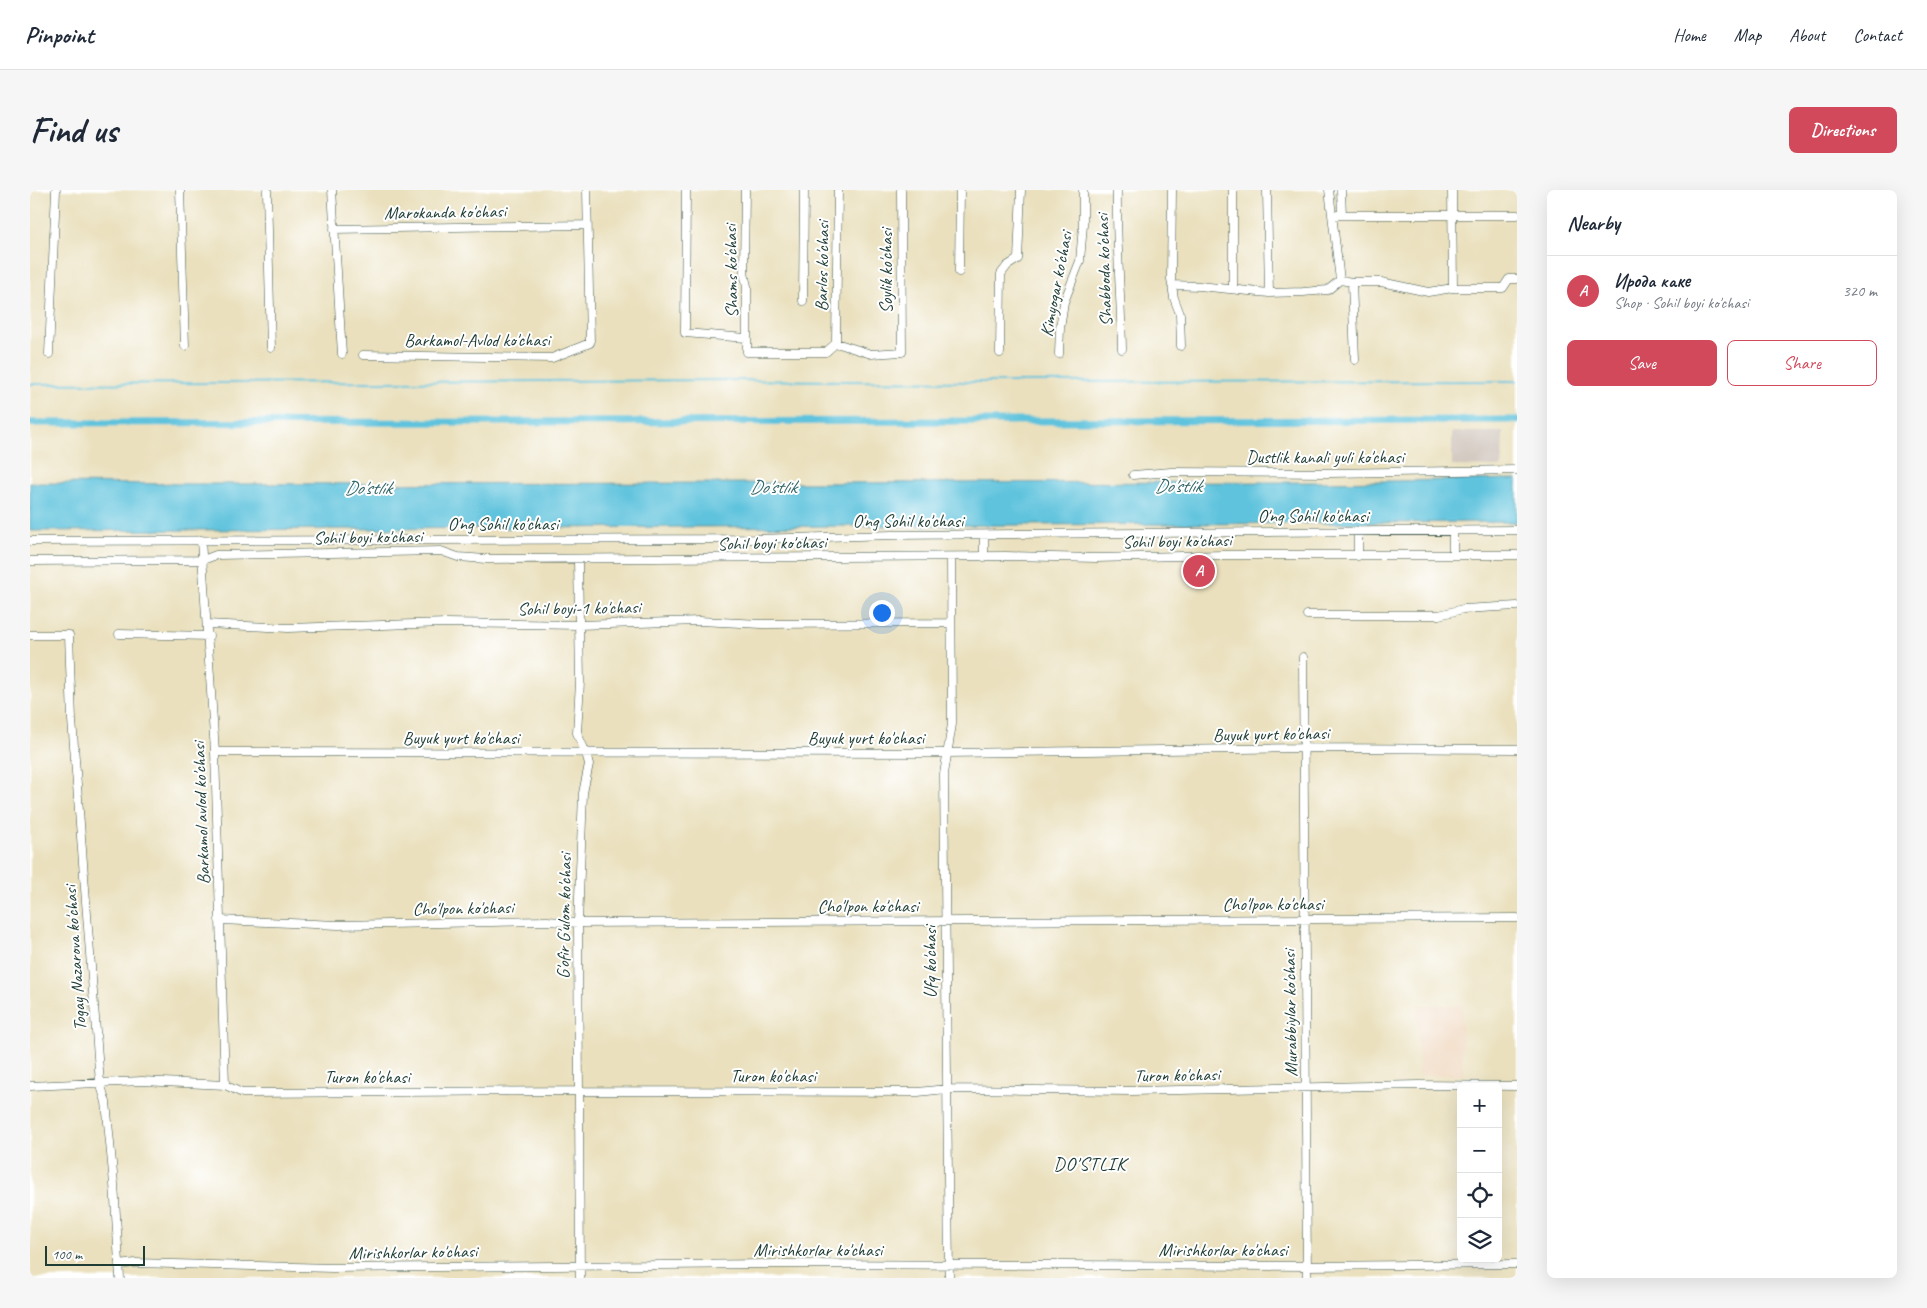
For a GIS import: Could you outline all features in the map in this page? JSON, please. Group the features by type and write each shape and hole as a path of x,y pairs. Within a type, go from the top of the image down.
{"street":[{"path":"49,354 56,190"},
{"path":"180,190 185,346"},
{"path":"267,190 272,348"},
{"path":"332,190 342,354"},
{"path":"587,190 587,225"},
{"path":"686,190 684,332 746,338"},
{"name":"Shams ko'chasi","path":"745,190 744,273 747,286 747,352 826,352 836,343"},
{"path":"803,301 804,190"},
{"name":"Barlos ko'chasi","path":"836,343 838,190"},
{"name":"Soylik ko'chasi","path":"836,343 871,354 902,352 901,190"},
{"path":"959,272 960,190"},
{"path":"1000,353 1002,274 1007,266 1018,259 1021,190"},
{"name":"Kimyogar ko'chasi","path":"1059,354 1064,302 1080,261 1083,190"},
{"name":"Shabboda ko'chasi","path":"1117,190 1116,230 1120,277 1122,349"},
{"path":"1172,190 1172,285 1174,298 1180,314 1181,346"},
{"path":"1233,190 1233,289"},
{"path":"1267,190 1269,293"},
{"path":"1329,190 1340,280"},
{"path":"1341,190 1342,215"},
{"path":"1452,190 1453,288"},
{"path":"1332,215 1517,215"},
{"name":"Marokanda ko'chasi","path":"334,228 587,225"},
{"name":"Barkamol-Avlod ko'chasi","path":"363,355 552,358 590,343 587,225"},
{"path":"1172,285 1269,293 1328,290 1340,280 1381,282 1428,292 1453,288 1503,288 1509,280 1517,279"},
{"path":"1352,282 1355,360"},
{"name":"Dustlik kanali yuli ko'chasi","path":"1132,475 1171,472 1330,473 1517,470"},
{"path":"1358,530 1358,556"},
{"path":"1453,530 1453,555"},
{"name":"O'ng Sohil ko'chasi","path":"30,541 754,539 892,535 1517,530"},
{"path":"984,535 984,556"},
{"name":"Barkamol avlod ko'chasi","path":"201,540 215,752 225,1085"},
{"name":"Sohil boyi ko'chasi","path":"30,562 203,560 216,555 442,551 458,557 486,559 984,556 1096,558 1224,554 1358,556 1517,555"},
{"name":"Ufq ko'chasi","path":"949,1278 944,774 952,724 951,557"},
{"name":"G'ofir G'ulom ko'chasi","path":"578,559 580,682 577,733 590,764 583,793 578,923 580,1278"},
{"path":"1308,615 1439,615 1463,609 1517,606"},
{"name":"Sohil boyi-1 ko'chasi","path":"207,624 288,628 446,624 579,625 699,621 762,624 951,623"},
{"path":"120,634 208,636"},
{"name":"Togay Nazarova ko'chasi","path":"30,635 69,635 72,720 100,1083 106,1102 120,1278"},
{"name":"Murabbiylar ko'chasi","path":"1303,657 1307,1278"},
{"name":"Buyuk yurt ko'chasi","path":"215,752 947,753 1305,748 1517,749"},
{"name":"Cho'lpon ko'chasi","path":"219,920 338,925 548,921 578,923 1517,918"},
{"name":"Turon ko'chasi","path":"30,1086 142,1081 225,1085 242,1093 1131,1091 1418,1085 1517,1086"},
{"name":"Mirishkorlar ko'chasi","path":"119,1265 136,1263 332,1268 580,1265 949,1264 1307,1266 1517,1264"}],"shaded area":[{"path":"1452,432 1503,432 1502,467 1452,466"},
{"path":"1418,1005 1462,1005 1463,1075 1418,1075"}],"water":[{"name":"Do'stlik","path":"1517,479 1517,522 30,531 30,483 1321,482"}],"waterway":[{"path":"30,384 732,380 976,382 1517,381"},
{"path":"30,423 1517,420"}],"place":[{"name":"Ирода каке","path":"1199,571"}],"district":[{"name":"DO'STLIK","path":"1090,1164"}]}
